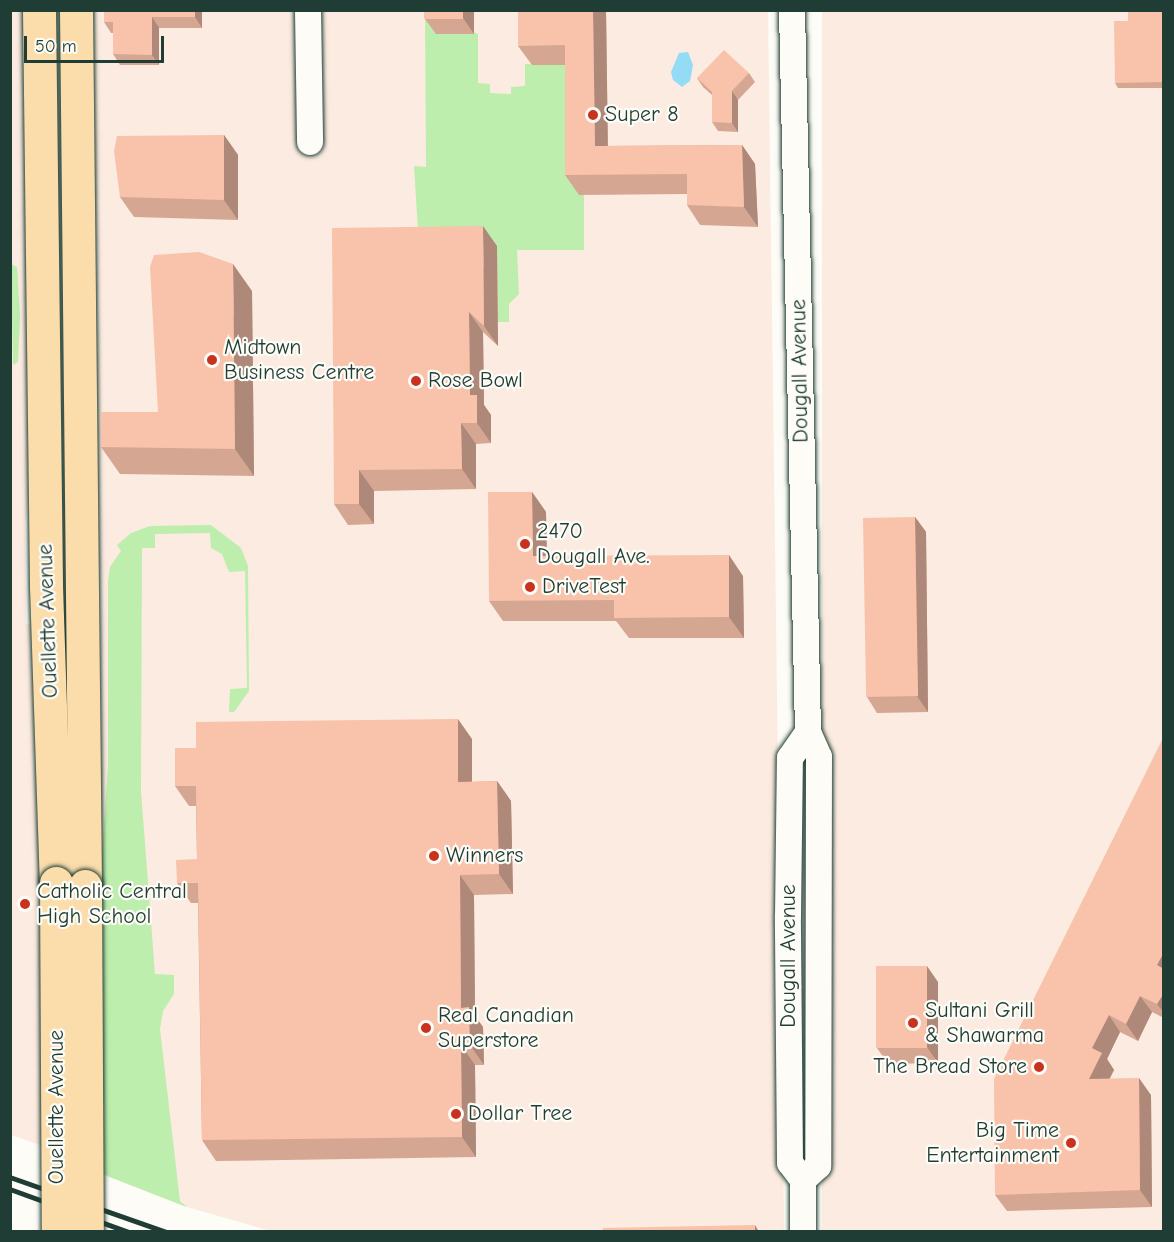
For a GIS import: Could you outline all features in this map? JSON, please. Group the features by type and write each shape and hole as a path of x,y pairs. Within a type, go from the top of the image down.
{"main road":[{"name":"Ouellette Avenue","path":"39,10 46,586 70,885 87,1232"},
{"name":"Ouellette Avenue","path":"58,1232 70,885 76,10"}],"street":[{"path":"308,10 310,142"},
{"name":"Dougall Avenue","path":"792,10 808,732 819,757 818,1166 803,1180 803,1232"}],"shaded area":[{"path":"29,10 33,463 25,525 26,624 36,625 43,1146 11,1135 10,11"},
{"path":"90,11 768,11 784,1231 271,1231 180,1205 102,1174 101,580 90,437"},
{"path":"822,11 1163,11 1163,1231 822,1231"}],"green space":[{"path":"425,11 478,34 478,83 490,84 490,93 511,94 511,87 525,86 525,64 566,65 579,195 584,195 584,250 517,250 519,294 509,304 509,322 498,322 497,246 419,247 414,166 426,167"},
{"path":"11,264 17,267 20,316 18,362 13,365"},
{"path":"211,525 241,548 248,566 249,691 234,712 229,712 230,689 247,688 245,571 229,572 222,554 211,548 210,533 155,534 155,548 142,548 141,791 155,974 174,975 174,994 163,1011 160,1029 180,1201 187,1207 102,1174 100,888 108,764 108,582 110,567 121,551 117,545 131,533 150,526"}],"water":[{"path":"688,52 693,65 690,81 682,87 673,80 671,72 679,53"}],"building":[{"path":"104,10 195,10 195,17 152,17 152,55 113,54 113,22 104,22"},
{"path":"424,10 463,10 463,19 424,19"},
{"path":"518,10 593,10 595,146 742,145 744,207 687,205 687,174 565,175 565,45 518,46"},
{"path":"1128,10 1164,10 1164,82 1115,83 1114,21 1128,21"},
{"path":"724,50 749,73 732,91 732,123 712,122 712,92 697,78"},
{"path":"224,135 224,200 120,197 114,151 117,136"},
{"name":"Rose Bowl","path":"483,226 484,326 469,312 470,395 477,395 477,423 461,423 462,469 359,470 359,504 334,504 332,228"},
{"path":"199,252 233,264 235,449 101,447 101,412 158,412 150,267 154,255"},
{"name":"2470 Dougall Ave.","path":"488,492 532,492 533,556 729,555 729,617 614,618 614,600 489,601"},
{"path":"915,517 918,696 866,697 863,518"},
{"path":"458,719 458,782 497,781 499,874 460,875 461,1008 469,1007 470,1045 461,1045 462,1137 202,1140 198,883 177,883 176,860 197,859 196,786 175,786 175,748 196,748 196,722"},
{"path":"1164,736 1164,952 1157,965 1164,969 1164,993 1157,1004 1140,996 1126,1024 1109,1015 1092,1048 1102,1053 1089,1079 1139,1078 1140,1190 995,1195 994,1079"},
{"name":"Sultani Grill & Shawarma","path":"876,966 927,966 927,1048 876,1048"},
{"path":"755,1225 755,1232 603,1232 603,1228"}],"railway":[{"path":"10,1177 166,1232"},
{"path":"10,1189 129,1232"}],"place":[{"name":"Super 8","path":"593,115"},
{"name":"Midtown Business Centre","path":"212,360"},
{"name":"Rose Bowl","path":"416,381"},
{"name":"2470 Dougall Ave.","path":"525,544"},
{"name":"DriveTest","path":"530,587"},
{"name":"Winners","path":"434,856"},
{"name":"Catholic Central High School","path":"25,904"},
{"name":"Sultani Grill & Shawarma","path":"913,1023"},
{"name":"Real Canadian Superstore","path":"426,1028"},
{"name":"The Bread Store","path":"1039,1067"},
{"name":"Dollar Tree","path":"456,1114"},
{"name":"Big Time Entertainment","path":"1071,1143"}]}
